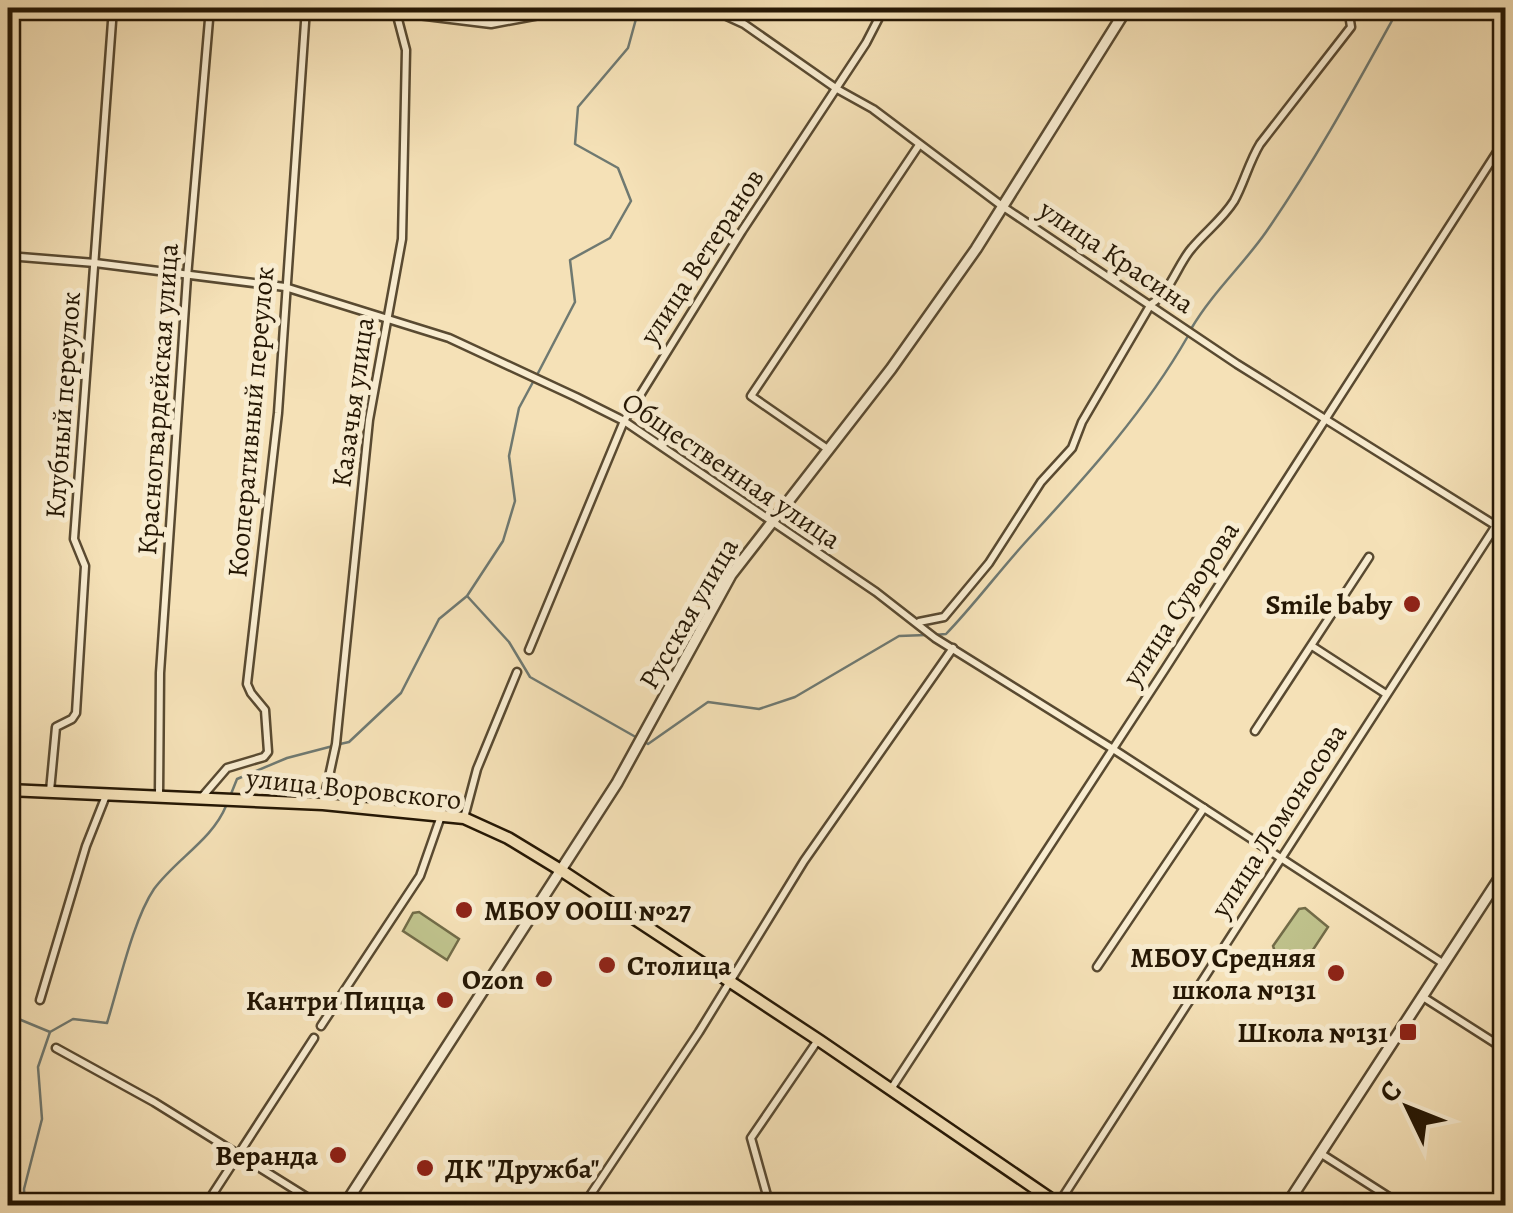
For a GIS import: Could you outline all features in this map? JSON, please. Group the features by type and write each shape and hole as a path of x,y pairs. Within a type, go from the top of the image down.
{"main road":[{"name":"улица Воровского","path":"8,790 323,804 464,818 508,838 559,869 818,1039 1058,1205"}],"street":[{"path":"8,194 15,8"},
{"name":"Клубный переулок","path":"50,791 56,727 76,713 85,566 74,539 113,8"},
{"name":"Красногвардейская улица","path":"159,795 160,673 210,8"},
{"name":"Кооперативный переулок","path":"202,797 227,768 264,757 268,752 265,710 250,694 247,684 278,413 306,8"},
{"path":"361,8 395,9 491,24 532,18 558,8"},
{"path":"591,8 596,13 631,14"},
{"path":"648,9 662,8"},
{"name":"улица Красина","path":"709,8 744,24 874,109 1002,206 1237,364 1506,532"},
{"name":"улица Ветеранов","path":"529,650 624,421 884,8"},
{"name":"Русская улица","path":"344,1206 642,740 730,576 891,369 976,249 1126,8"},
{"path":"918,622 944,618 990,563 1040,482 1072,448 1082,422 1151,304 1160,299 1192,248 1216,226 1236,198 1260,144 1351,27 1348,8"},
{"name":"Казачья улица","path":"323,804 336,744 369,420 402,239 406,50 395,9"},
{"name":"улица Суворова","path":"890,1090 1506,138"},
{"path":"829,450 750,396 918,145"},
{"name":"Общественная улица","path":"8,256 95,262 285,288 449,338 624,421 953,648 1444,964"},
{"name":"улица Ломоносова","path":"1058,1205 1506,510"},
{"path":"1255,731 1369,557"},
{"path":"1311,646 1386,694"},
{"path":"584,1206 700,1032 804,861 953,648"},
{"path":"464,818 477,769 518,672"},
{"path":"40,1000 86,846 107,793"},
{"path":"1097,967 1204,808"},
{"path":"321,1026 420,876 441,815"},
{"path":"1286,1206 1506,868"},
{"path":"1423,997 1506,1050"},
{"path":"206,1206 314,1038"},
{"path":"770,1206 751,1138 818,1039"},
{"path":"56,1048 238,1153 321,1206"},
{"path":"1320,1153 1402,1206"}],"green space":[{"path":"1305,908 1328,927 1303,965 1296,967 1275,952 1273,946 1299,909"},
{"path":"419,912 459,939 447,960 403,931 413,913"}],"waterway":[{"path":"537,375 575,302 570,260 610,238 631,201 618,168 575,144 578,107 628,48 639,8"},
{"path":"1191,329 1284,205 1336,122 1399,8"},
{"path":"934,635 946,634 1096,464 1154,390 1188,336"},
{"path":"340,744 349,742 401,693 439,619 467,596 503,541 515,501 509,456 519,408 533,382"},
{"path":"468,597 509,642 530,677 648,744 708,702 759,709 795,697 899,636 926,635"},
{"path":"231,794 237,779 287,758 333,746"},
{"path":"50,1032 73,1019 107,1023 146,902 163,878 212,829 226,806"},
{"path":"8,1009 21,1020 50,1032 38,1067 42,1119 24,1189 25,1206"}],"place":[{"name":"Smile baby","path":"1412,604"},
{"name":"МБОУ ООШ №27","path":"464,910"},
{"name":"Столица","path":"607,965"},
{"name":"МБОУ Средняя школа №131","path":"1336,973"},
{"name":"Ozon","path":"544,979"},
{"name":"Кантри Пицца","path":"445,1000"},
{"name":"Школа №131","path":"1408,1032"},
{"name":"Веранда","path":"338,1155"},
{"name":"ДК \"Дружба\"","path":"425,1168"}]}
